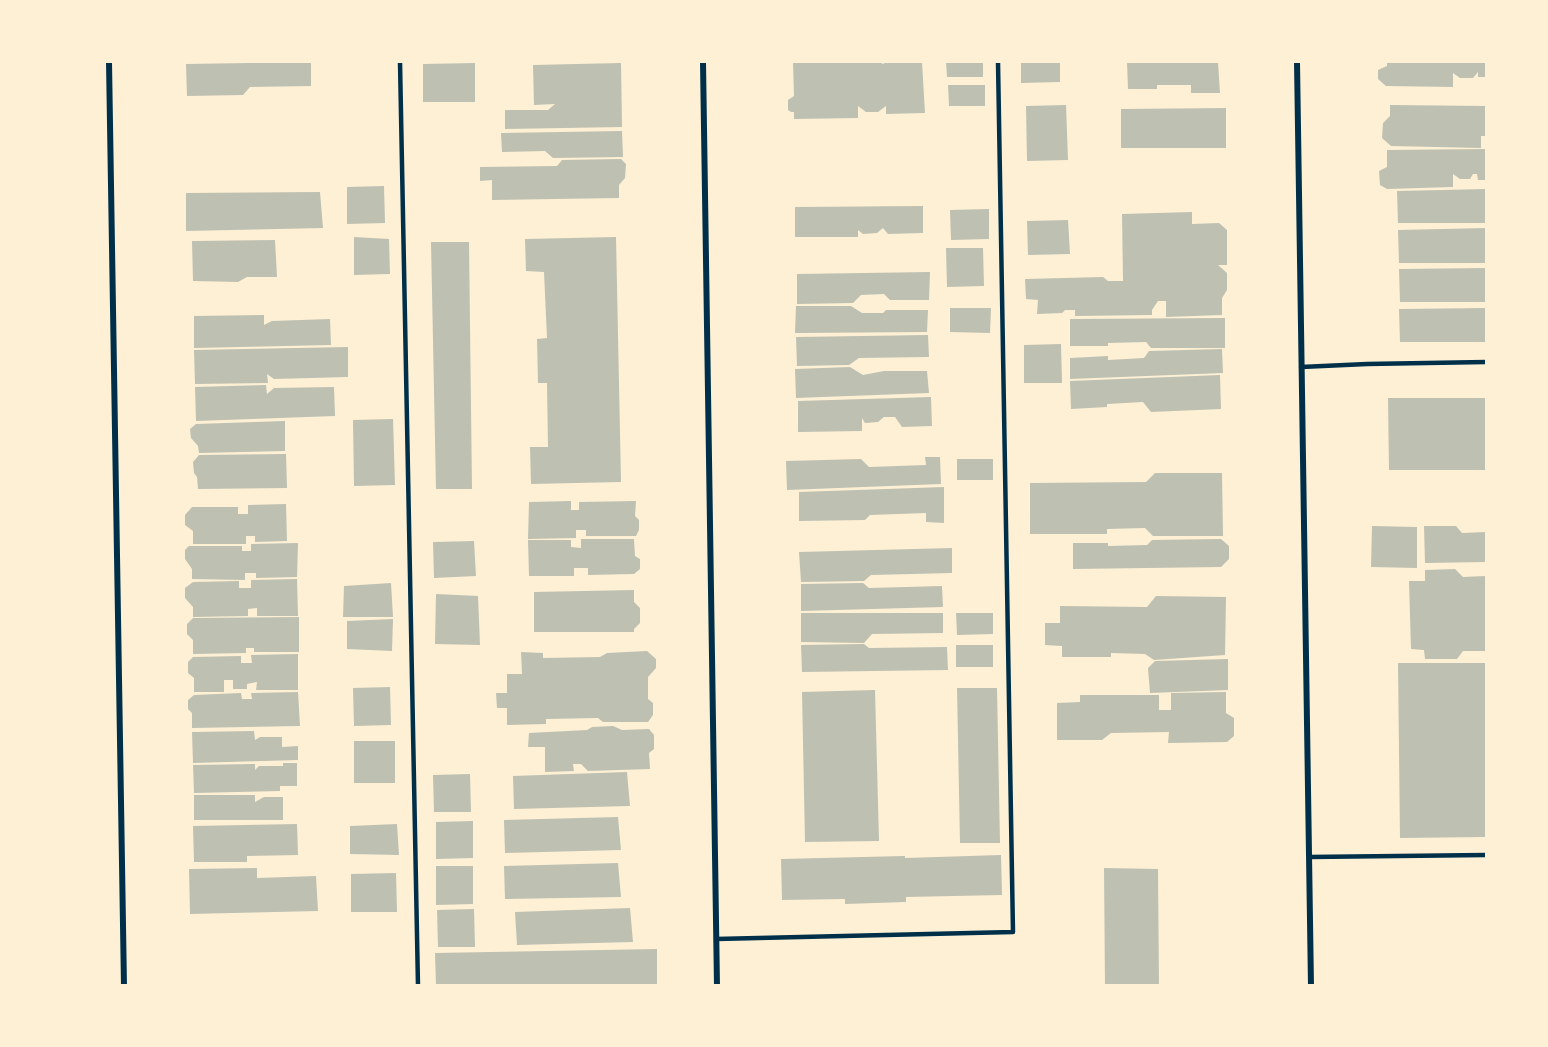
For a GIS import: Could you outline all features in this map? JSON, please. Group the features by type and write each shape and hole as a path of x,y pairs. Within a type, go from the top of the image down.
{"street":[{"path":"109,62 124,986"},
{"path":"703,62 717,986"},
{"path":"1297,62 1311,986"}],"lane":[{"path":"400,62 418,986"},
{"path":"716,939 1013,932 998,62"},
{"path":"1301,367 1486,362"},
{"path":"1309,856 1486,855"}],"building":[{"path":"311,62 311,86 250,87 243,95 187,96 186,64"},
{"path":"793,62 880,62 883,64 886,62 922,62 925,113 886,114 886,106 878,112 866,112 858,106 858,118 794,119 794,112 788,110 788,100 794,96"},
{"path":"946,62 983,62 983,77 947,77"},
{"path":"1021,62 1060,62 1060,82 1021,83"},
{"path":"1127,62 1218,62 1220,93 1191,93 1191,85 1157,85 1157,89 1128,89"},
{"path":"1387,62 1486,62 1486,77 1478,77 1478,72 1473,78 1460,78 1453,73 1453,87 1386,86 1378,79 1378,70 1387,66"},
{"path":"475,63 475,102 423,102 423,64"},
{"path":"621,63 622,127 505,129 505,110 548,110 555,104 534,105 533,65"},
{"path":"948,85 985,85 985,106 949,106"},
{"path":"1066,105 1068,160 1027,161 1026,106"},
{"path":"1390,105 1486,106 1486,136 1481,136 1481,148 1391,146 1382,138 1383,123 1390,116"},
{"path":"1226,108 1226,148 1121,148 1121,109"},
{"path":"622,131 623,157 553,158 545,151 502,152 501,133"},
{"path":"1486,149 1486,180 1478,180 1477,174 1473,174 1470,179 1460,179 1453,174 1453,187 1387,189 1380,185 1379,171 1387,167 1387,150"},
{"path":"621,159 626,164 625,178 619,185 619,198 492,200 492,180 480,181 480,167 557,166 562,160"},
{"path":"384,186 385,223 347,224 347,187"},
{"path":"1486,189 1486,223 1398,223 1397,191"},
{"path":"320,192 323,228 186,231 186,193"},
{"path":"923,206 923,233 888,234 883,228 877,233 863,234 858,230 858,237 795,237 795,207"},
{"path":"989,209 989,239 951,240 950,210"},
{"path":"1192,212 1192,224 1219,223 1227,230 1227,265 1218,265 1227,273 1227,290 1222,298 1222,315 1166,317 1166,301 1158,301 1152,310 1152,315 1075,316 1075,310 1037,314 1038,300 1026,299 1025,279 1103,277 1108,281 1123,281 1122,214"},
{"path":"1068,220 1070,254 1028,255 1027,221"},
{"path":"1486,228 1486,263 1399,263 1398,230"},
{"path":"354,237 389,239 390,274 354,275"},
{"path":"616,237 621,482 531,484 530,447 548,447 547,383 538,383 537,339 547,338 544,272 526,271 525,239"},
{"path":"275,240 277,277 247,277 238,282 193,281 192,241"},
{"path":"431,242 469,242 472,489 436,489"},
{"path":"946,248 983,248 984,286 947,287"},
{"path":"1486,268 1486,302 1400,302 1399,269"},
{"path":"930,272 929,300 890,300 884,294 861,295 853,303 797,304 797,274"},
{"path":"796,306 851,306 862,313 883,313 886,310 928,310 927,332 795,333"},
{"path":"950,308 991,308 990,333 950,332"},
{"path":"1486,308 1486,342 1400,342 1399,309"},
{"path":"264,315 264,325 272,321 330,319 331,345 194,348 194,316"},
{"path":"1225,318 1225,348 1151,348 1146,342 1108,343 1108,346 1070,346 1070,319"},
{"path":"928,335 929,357 859,358 849,365 797,366 796,337"},
{"path":"1061,344 1062,383 1024,383 1024,345"},
{"path":"348,347 348,377 274,379 267,374 268,383 195,384 194,350"},
{"path":"1222,349 1223,373 1070,379 1070,358 1108,356 1108,360 1144,358 1149,351"},
{"path":"850,367 863,375 884,371 927,371 929,393 796,398 795,369"},
{"path":"1220,375 1221,409 1151,412 1143,402 1071,409 1070,381"},
{"path":"266,385 267,394 274,388 334,387 335,416 196,421 195,387"},
{"path":"931,397 932,426 902,427 895,417 884,417 878,422 865,423 862,418 862,431 798,432 798,401"},
{"path":"1388,398 1486,398 1486,470 1389,470"},
{"path":"393,419 395,485 354,486 353,420"},
{"path":"285,421 285,451 199,453 198,446 191,438 190,429 196,424"},
{"path":"286,454 287,488 198,489 193,462 199,455"},
{"path":"925,457 940,457 941,484 787,490 786,461 861,459 869,467 926,465"},
{"path":"957,459 993,459 993,480 957,480"},
{"path":"1155,473 1222,473 1223,536 1153,536 1145,528 1107,529 1107,534 1030,534 1030,483 1146,482"},
{"path":"944,487 944,523 926,522 926,513 870,515 865,520 799,521 799,492"},
{"path":"571,501 571,510 579,510 579,502 636,501 635,516 639,520 639,530 636,536 586,536 586,530 576,530 576,538 528,539 529,502"},
{"path":"286,504 287,541 255,542 255,536 246,536 246,544 193,544 193,531 185,525 185,515 192,507 238,507 238,514 248,514 248,505"},
{"path":"1372,526 1417,527 1417,568 1371,567"},
{"path":"1424,526 1456,526 1462,533 1486,532 1486,562 1425,563"},
{"path":"581,539 634,539 635,556 640,559 640,569 634,574 588,575 588,568 574,568 574,576 529,576 528,540 571,540 571,547 581,548"},
{"path":"1221,539 1229,546 1229,559 1221,567 1073,569 1073,543 1108,543 1108,546 1147,545 1152,540"},
{"path":"474,541 476,576 434,578 433,542"},
{"path":"298,543 297,577 256,578 256,573 245,573 245,580 192,579 192,569 185,559 185,550 189,546 242,546 242,551 251,551 251,544"},
{"path":"952,548 952,573 871,575 864,581 801,582 799,552"},
{"path":"1455,569 1463,577 1486,576 1486,651 1463,651 1457,659 1425,659 1424,650 1411,649 1409,581 1425,581 1425,570"},
{"path":"297,579 298,616 257,616 257,608 248,609 248,616 193,617 193,607 185,598 185,588 193,582 239,581 239,588 251,588 251,580"},
{"path":"391,583 393,617 343,617 344,586"},
{"path":"863,583 869,588 942,586 943,607 801,611 801,584"},
{"path":"634,590 634,602 640,608 640,623 634,632 534,632 534,592"},
{"path":"436,594 478,596 480,645 435,644"},
{"path":"1156,596 1226,597 1225,655 1154,660 1145,654 1111,653 1111,657 1062,657 1062,646 1045,645 1045,623 1060,623 1060,606 1147,607"},
{"path":"801,613 943,613 943,633 872,634 864,643 801,642"},
{"path":"956,613 993,613 993,634 957,635"},
{"path":"299,617 299,652 254,652 254,648 246,648 246,653 193,654 193,640 187,634 187,624 193,618"},
{"path":"393,619 392,651 347,649 347,621"},
{"path":"864,644 869,648 947,647 948,670 802,672 801,645"},
{"path":"956,645 993,645 993,667 956,667"},
{"path":"647,651 656,659 656,668 648,677 648,699 653,703 653,715 648,722 603,722 598,718 546,719 546,724 507,725 507,708 497,708 496,693 507,693 507,674 522,674 521,652 543,653 543,658 600,657 607,653"},
{"path":"298,654 298,690 256,690 257,682 247,684 247,689 233,689 233,680 224,680 224,692 194,692 194,678 188,673 188,662 193,657 241,656 241,663 252,663 251,655"},
{"path":"1228,659 1228,690 1150,693 1148,668 1155,661"},
{"path":"1398,663 1486,663 1486,837 1400,838"},
{"path":"390,687 391,725 354,726 353,688"},
{"path":"957,688 997,688 1000,843 960,843"},
{"path":"875,690 879,841 805,842 802,692"},
{"path":"298,692 300,726 192,728 192,713 188,709 188,700 194,695 241,693 242,699 252,699 251,693"},
{"path":"1226,692 1226,713 1234,718 1234,736 1227,742 1168,743 1169,732 1111,733 1102,740 1057,740 1057,703 1080,702 1080,695 1159,695 1159,710 1171,710 1171,693"},
{"path":"613,726 622,730 649,729 654,735 654,749 649,753 650,769 588,771 581,764 573,764 574,771 545,772 545,747 528,747 529,733 587,730 592,727"},
{"path":"254,731 255,740 260,737 282,737 282,747 298,746 298,760 193,763 192,732"},
{"path":"354,741 395,741 395,783 354,783"},
{"path":"283,763 297,763 297,786 280,786 280,791 194,793 193,765 255,764 255,770 259,766 283,766"},
{"path":"627,772 630,806 514,809 513,776"},
{"path":"470,774 471,812 434,812 433,775"},
{"path":"194,795 255,795 255,802 264,797 283,797 283,820 194,820"},
{"path":"618,817 621,850 505,853 504,820"},
{"path":"473,821 473,858 436,859 436,822"},
{"path":"297,824 298,855 247,856 247,862 194,862 193,826"},
{"path":"397,824 399,855 350,854 350,826"},
{"path":"1001,855 1002,895 906,897 906,902 845,904 845,899 782,900 781,859"},
{"path":"618,863 621,897 505,899 504,866"},
{"path":"436,866 473,866 473,904 436,905"},
{"path":"257,868 257,878 316,876 318,911 190,914 189,869"},
{"path":"1104,868 1158,869 1159,986 1105,986"},
{"path":"396,873 397,912 351,912 351,874"},
{"path":"630,908 633,942 517,945 515,912"},
{"path":"474,909 475,947 438,947 437,910"},
{"path":"657,949 657,986 436,986 435,953"}]}
